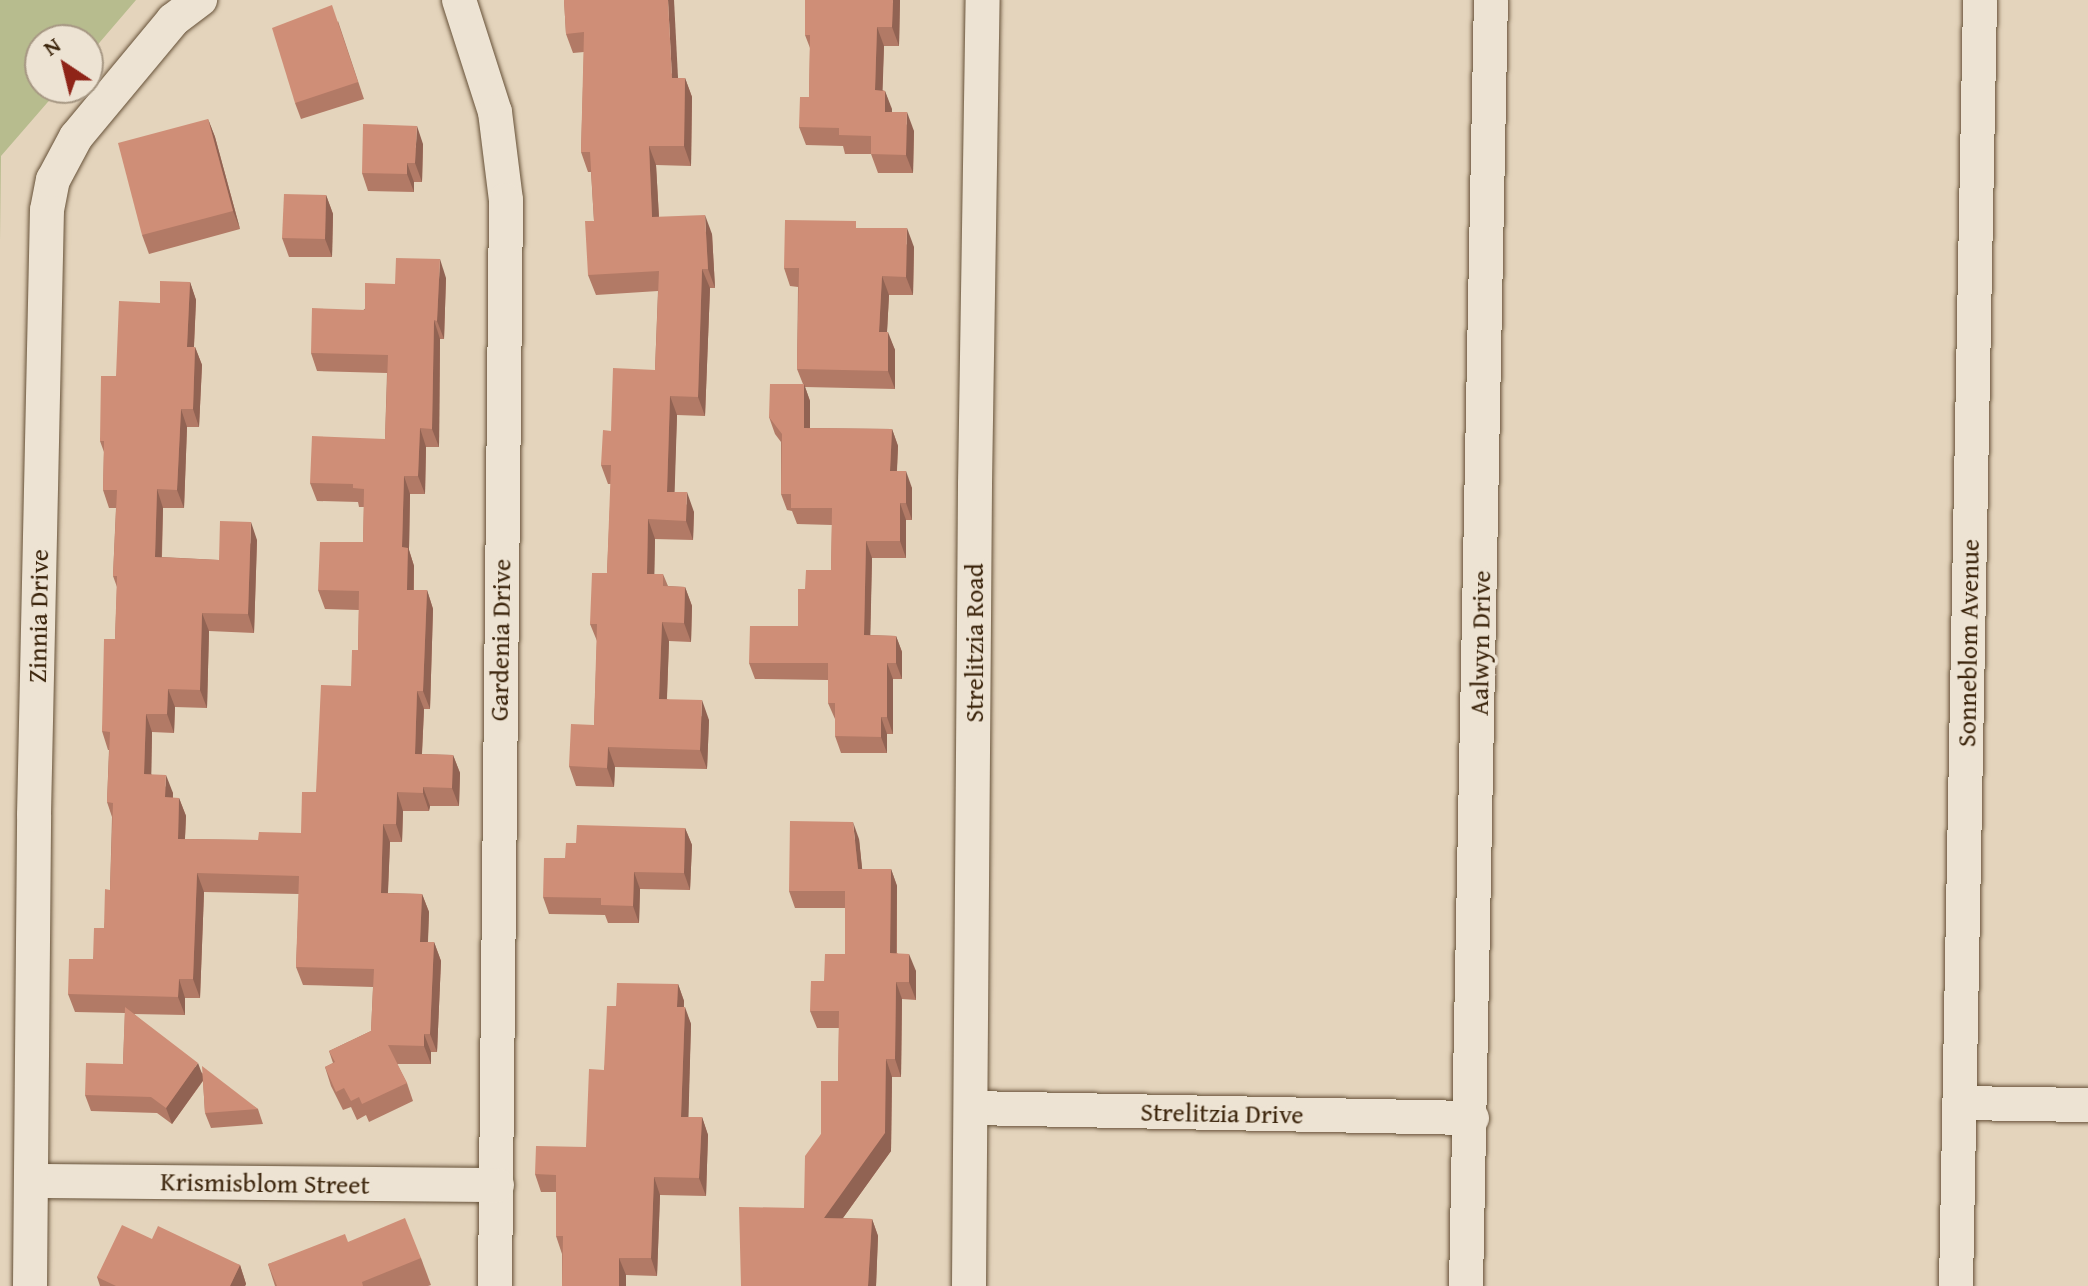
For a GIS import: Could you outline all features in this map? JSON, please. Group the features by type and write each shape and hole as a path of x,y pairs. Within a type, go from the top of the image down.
{"street":[{"name":"Zinnia Drive","path":"30,1286 34,815 47,210 53,180 76,137 173,20 200,0"},
{"name":"Gardenia Drive","path":"459,0 495,112 506,200 495,1286"},
{"name":"Strelitzia Road","path":"969,1286 975,484 983,0"},
{"name":"Aalwyn Drive","path":"1466,1286 1472,1118 1491,0"},
{"name":"Sonneblom Avenue","path":"1956,1286 1980,0"},
{"path":"1960,1103 2088,1105"},
{"name":"Strelitzia Drive","path":"972,1108 1472,1118"},
{"name":"Krismisblom Street","path":"33,1181 497,1185"}],"green space":[{"path":"0,0 136,0 104,37 104,24 24,24 24,104 46,104 1,156 0,242"}],"building":[{"path":"564,0 668,0 672,78 685,78 684,146 649,146 652,217 705,215 708,269 702,269 698,397 670,396 667,492 687,492 686,521 648,519 647,574 663,574 663,586 685,587 684,623 662,622 659,699 702,700 700,750 608,747 607,768 569,766 571,724 594,725 597,624 590,624 592,573 607,573 611,465 601,465 603,430 611,431 613,368 655,370 659,271 588,275 585,221 594,221 590,152 581,152 584,32 566,34"},
{"path":"805,0 893,0 892,27 877,27 875,90 885,91 885,112 907,112 906,155 871,154 871,136 839,135 839,128 799,127 800,97 809,97 810,35 805,35"},
{"path":"332,5 358,82 295,103 272,28"},
{"path":"208,119 233,211 142,235 118,143"},
{"path":"363,124 417,126 415,163 407,163 407,174 362,173"},
{"path":"284,194 326,195 325,239 282,238"},
{"path":"785,220 856,221 856,228 907,228 906,277 882,276 879,332 888,332 888,371 797,369 799,268 784,268"},
{"path":"396,258 440,259 437,321 434,320 432,429 420,428 418,476 404,476 402,547 408,548 407,590 427,590 423,691 417,691 415,754 453,755 452,788 423,787 423,793 397,792 396,824 383,824 381,893 422,894 420,942 434,942 430,1034 424,1034 424,1046 388,1045 407,1083 362,1104 359,1097 351,1101 344,1088 336,1092 325,1067 335,1062 329,1051 371,1031 374,969 296,967 299,876 197,873 193,979 179,979 178,997 68,994 69,959 93,959 94,928 104,928 105,889 110,890 113,803 107,802 110,732 102,731 104,639 115,639 117,576 113,576 117,490 103,490 104,441 100,441 101,376 116,376 119,301 160,303 160,281 190,282 187,347 195,347 193,409 181,409 177,490 157,489 155,557 219,560 220,521 251,522 248,614 202,613 200,690 168,689 167,714 146,714 144,774 166,775 165,797 179,798 178,839 258,840 259,832 301,833 302,792 316,792 321,685 351,686 352,650 358,650 359,591 318,590 320,542 363,542 364,489 353,488 353,484 310,483 312,436 385,439 388,355 311,353 312,308 365,310 365,283 395,284"},
{"path":"770,384 804,384 804,428 892,429 890,471 906,471 906,503 900,503 900,541 866,541 864,635 896,636 896,663 887,663 887,717 881,717 881,737 835,736 835,703 828,703 828,663 749,663 750,626 798,626 798,589 805,589 806,570 831,570 832,508 791,508 791,494 781,494 782,434 769,417"},
{"path":"790,821 853,822 858,869 891,869 890,953 909,954 909,982 896,982 895,1059 886,1059 885,1133 824,1218 872,1219 868,1286 741,1286 739,1207 804,1208 805,1156 821,1134 821,1081 838,1081 839,1011 810,1011 811,981 824,981 825,954 845,954 845,891 789,891"},
{"path":"577,825 685,828 684,873 634,872 633,906 601,905 601,898 543,897 544,858 565,858 566,843 576,843"},
{"path":"617,983 678,984 677,1007 685,1007 681,1117 702,1117 699,1178 654,1177 651,1258 619,1258 619,1286 562,1286 563,1236 556,1236 556,1175 535,1174 536,1146 586,1147 589,1069 604,1070 607,1006 616,1006"},
{"path":"125,1007 198,1063 166,1108 151,1097 85,1095 86,1063 123,1064"},
{"path":"202,1066 258,1109 205,1113"},
{"path":"405,1218 421,1258 362,1282 363,1286 277,1286 268,1264 345,1234 348,1242"},
{"path":"122,1225 152,1239 158,1226 240,1265 230,1286 116,1286 97,1277"}]}
